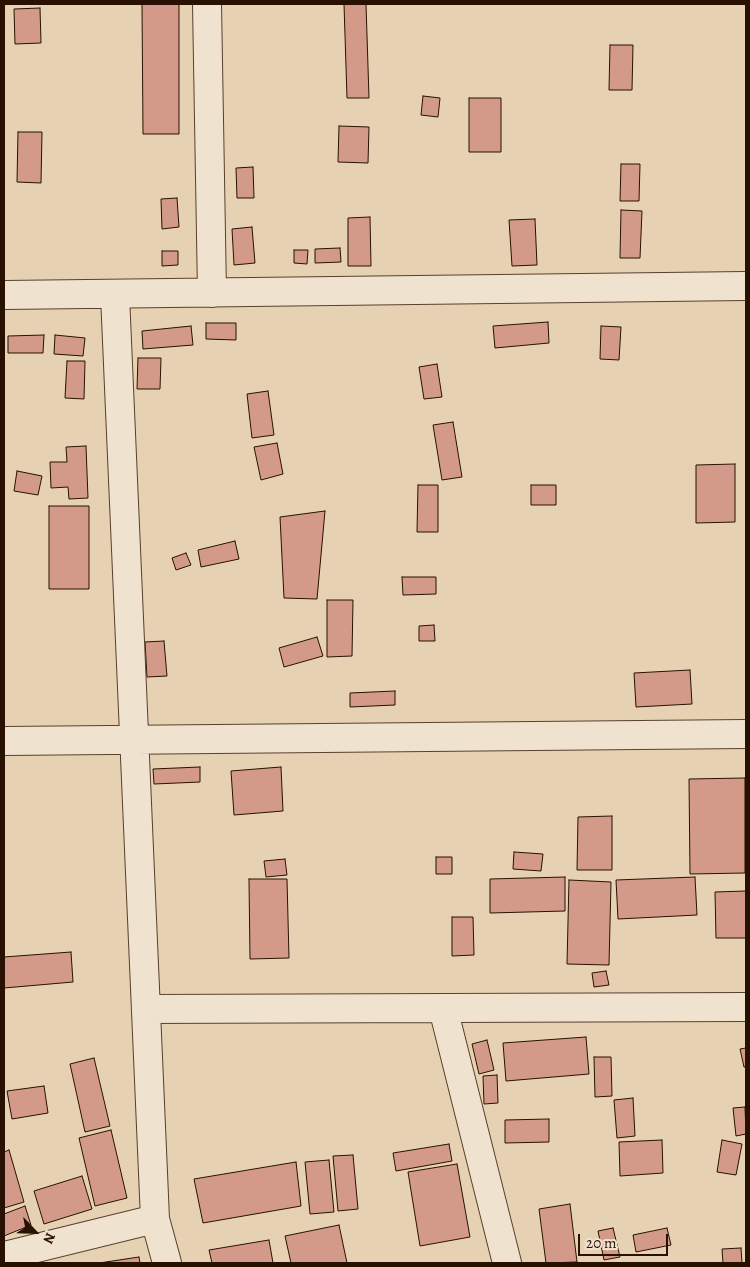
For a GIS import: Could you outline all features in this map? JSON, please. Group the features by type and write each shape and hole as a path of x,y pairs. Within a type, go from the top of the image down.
{"street":[{"path":"207,4 212,293"},
{"path":"4,295 746,286"},
{"path":"115,295 155,1219 167,1263"},
{"path":"4,741 746,734"},
{"path":"146,1009 746,1007"},
{"path":"443,1008 507,1263"},
{"path":"4,1256 155,1219"}],"building":[{"path":"142,4 179,4 179,134 143,134"},
{"path":"344,4 366,4 369,98 347,98"},
{"path":"40,8 41,43 15,44 14,9"},
{"path":"610,45 633,45 632,90 609,90"},
{"path":"423,96 440,98 438,117 421,115"},
{"path":"469,98 501,98 501,152 469,152"},
{"path":"339,126 369,127 368,163 338,162"},
{"path":"18,132 42,132 41,183 17,182"},
{"path":"621,164 640,164 639,201 620,201"},
{"path":"253,167 254,198 237,198 236,168"},
{"path":"177,198 179,227 162,229 161,199"},
{"path":"621,210 642,211 640,258 620,258"},
{"path":"370,217 371,266 348,266 348,218"},
{"path":"535,219 537,265 512,266 509,220"},
{"path":"252,227 255,263 234,265 232,229"},
{"path":"340,248 341,262 315,263 315,249"},
{"path":"294,250 308,250 307,264 294,263"},
{"path":"162,251 178,251 178,265 162,266"},
{"path":"548,322 549,343 495,348 493,326"},
{"path":"206,323 236,323 236,340 206,339"},
{"path":"191,326 193,345 143,349 142,331"},
{"path":"601,326 621,327 619,360 600,359"},
{"path":"44,335 43,353 8,353 8,336"},
{"path":"55,335 85,338 83,356 54,354"},
{"path":"138,358 161,358 160,389 137,389"},
{"path":"67,361 85,361 84,399 65,398"},
{"path":"437,364 442,397 424,399 419,367"},
{"path":"268,391 274,435 252,438 247,394"},
{"path":"453,422 462,477 442,480 433,425"},
{"path":"277,443 283,474 261,480 254,447"},
{"path":"86,446 88,498 69,499 68,487 51,488 50,462 67,462 66,447"},
{"path":"735,464 735,522 696,523 696,465"},
{"path":"17,471 42,476 38,495 14,491"},
{"path":"418,485 438,485 438,532 417,532"},
{"path":"531,485 556,485 556,505 531,505"},
{"path":"49,506 89,506 89,589 49,589"},
{"path":"325,511 317,599 284,598 280,517"},
{"path":"235,541 239,559 201,567 198,550"},
{"path":"186,553 191,565 176,570 172,558"},
{"path":"402,577 436,577 436,594 403,595"},
{"path":"327,600 353,600 352,656 327,657"},
{"path":"434,625 435,641 419,641 419,626"},
{"path":"317,637 323,656 284,667 279,648"},
{"path":"164,641 167,676 147,677 145,642"},
{"path":"690,670 692,704 636,707 634,673"},
{"path":"395,691 395,705 350,707 350,693"},
{"path":"200,767 200,782 154,784 153,769"},
{"path":"281,767 283,811 234,815 231,771"},
{"path":"745,778 745,873 690,874 689,779"},
{"path":"612,816 612,870 577,870 578,817"},
{"path":"514,852 543,854 541,871 513,869"},
{"path":"436,857 452,857 452,874 436,874"},
{"path":"285,859 287,875 266,877 264,861"},
{"path":"565,877 565,911 490,913 490,879"},
{"path":"695,877 697,915 618,919 616,880"},
{"path":"249,879 287,879 289,958 250,959"},
{"path":"569,880 611,882 609,965 567,964"},
{"path":"746,891 746,938 716,938 715,892"},
{"path":"452,917 473,917 474,955 452,956"},
{"path":"71,952 73,982 4,988 4,957"},
{"path":"606,971 609,985 594,987 592,973"},
{"path":"586,1037 589,1074 506,1081 503,1043"},
{"path":"487,1040 494,1070 479,1074 472,1044"},
{"path":"746,1048 746,1067 744,1067 740,1049"},
{"path":"594,1057 611,1057 612,1096 595,1097"},
{"path":"94,1058 110,1126 85,1132 70,1064"},
{"path":"497,1075 498,1103 484,1104 483,1076"},
{"path":"44,1086 48,1113 12,1119 7,1091"},
{"path":"633,1098 635,1136 617,1138 614,1100"},
{"path":"745,1107 746,1134 736,1136 733,1108"},
{"path":"549,1119 549,1142 505,1143 505,1120"},
{"path":"111,1130 127,1198 95,1206 79,1138"},
{"path":"662,1140 663,1173 620,1176 619,1142"},
{"path":"722,1140 742,1144 736,1175 717,1172"},
{"path":"449,1144 452,1161 396,1171 393,1153"},
{"path":"9,1150 24,1202 4,1208 4,1152"},
{"path":"353,1155 358,1209 338,1211 333,1156"},
{"path":"329,1160 334,1212 310,1214 305,1162"},
{"path":"296,1162 301,1206 203,1223 194,1179"},
{"path":"457,1164 470,1237 420,1246 408,1172"},
{"path":"82,1176 92,1209 44,1224 34,1191"},
{"path":"570,1204 577,1262 546,1263 539,1209"},
{"path":"25,1206 31,1225 4,1236 4,1214"},
{"path":"339,1225 347,1263 291,1263 285,1236"},
{"path":"613,1228 620,1257 604,1260 598,1231"},
{"path":"667,1228 671,1245 636,1252 633,1235"},
{"path":"269,1240 273,1263 212,1263 209,1250"},
{"path":"741,1248 742,1263 723,1263 722,1249"},
{"path":"139,1257 140,1263 99,1263"}]}
